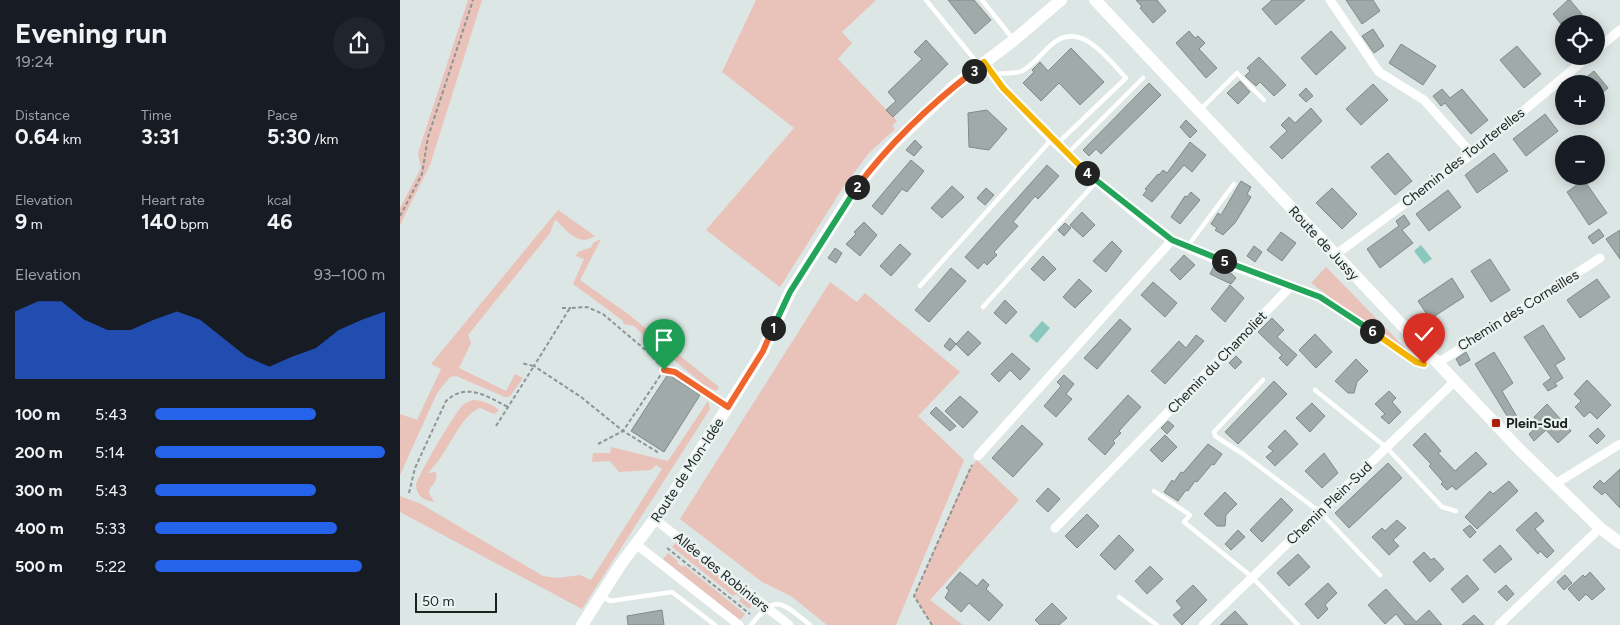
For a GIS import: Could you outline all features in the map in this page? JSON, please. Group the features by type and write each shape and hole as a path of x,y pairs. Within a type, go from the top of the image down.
{"main road":[{"name":"Route de Mon-Idée","path":"582,625 621,564 656,520 728,407 763,351 790,292 853,192 891,146 954,86 1014,40 1061,0"},
{"name":"Route de Jussy","path":"1095,0 1455,381 1555,484 1600,528 1620,543"}],"street":[{"path":"1330,0 1379,72 1424,100 1472,154"},
{"path":"1605,42 1620,30"},
{"path":"982,64 1055,142 1096,182 1172,240 1187,248 1290,287"},
{"name":"Chemin des Tourterelles","path":"1335,255 1472,154 1578,65"},
{"path":"978,456 1172,240"},
{"name":"Chemin des Corneilles","path":"1438,363 1600,258"},
{"name":"Chemin du Chamoliet","path":"1055,528 1290,287"},
{"name":"Chemin Plein-Sud","path":"1203,625 1455,381"},
{"path":"1555,484 1620,444"},
{"name":"Allée des Robiniers","path":"656,520 789,625"},
{"path":"1499,625 1600,528"},
{"path":"637,545 739,625"}],"lane":[{"path":"926,0 982,64"},
{"path":"982,0 1014,40"},
{"path":"920,286 1055,142 1126,78 1094,45 1077,36 1070,36 1055,41 1021,71 993,75"},
{"path":"1199,111 1237,73 1264,100"},
{"path":"1067,154 1144,78"},
{"path":"983,307 1096,182"},
{"path":"1187,248 1234,184"},
{"path":"1263,380 1214,434 1320,512 1380,574"},
{"path":"1315,390 1387,448 1442,507 1456,511"},
{"path":"1154,491 1190,515 1184,522 1252,577 1298,625"},
{"path":"601,596 610,602 672,592 715,625"},
{"path":"1119,597 1156,625"},
{"path":"752,625 765,607 771,604 782,605 810,625"}],"path":[{"path":"400,216 422,174 428,137 473,0"},
{"path":"1290,287 1320,297 1416,362 1424,364"},
{"path":"562,308 587,307 603,314 649,353 664,370 675,372 728,407"},
{"path":"496,426 559,323 571,308"},
{"path":"521,363 534,366 581,398 623,432 658,453"},
{"path":"598,444 623,432 664,370"},
{"path":"409,493 415,468 446,401 454,394 462,391 476,392 508,407"},
{"path":"932,625 914,596 970,469 978,456"},
{"path":"667,548 756,619"}],"shaded area":[{"path":"468,0 482,0 430,165 400,225 400,208 421,168 418,153"},
{"path":"756,0 876,0 842,32 852,43 838,59 897,121 892,126 895,129 869,153 844,186 780,287 706,230 794,128 722,72"},
{"path":"558,210 595,236 589,239 578,239 568,233 555,219 550,233 468,335 471,343 459,368 506,391 515,374 523,378 510,396 505,397 456,376 450,377 437,393 400,475 400,414 417,420 441,369 431,364"},
{"path":"601,239 580,280 628,314 719,387 716,391 704,385 673,359 669,362 656,351 657,348 634,326 624,324 622,320 573,284 584,259 576,256 578,252 592,247 593,243"},
{"path":"1421,245 1432,259 1424,264 1414,251"},
{"path":"1326,267 1407,350 1405,352 1311,283"},
{"path":"830,282 857,302 865,293 960,372 918,416 964,460 896,625 827,625 791,596 762,582 680,519"},
{"path":"1042,321 1050,328 1037,343 1029,336"},
{"path":"473,400 488,403 499,411 494,414 480,408 472,412 466,419 440,458 427,473 436,472 435,481 429,493 434,502 424,499 419,495 416,486 422,471 459,410 463,405"},
{"path":"708,401 710,409 582,609 400,512 400,496 421,504 543,576 557,578 580,575 591,580 662,469 656,465 651,470 619,472 610,461 592,462 593,453 610,453 611,447 668,461"},
{"path":"977,460 1019,500 930,600 963,625 932,625 914,596 969,469"},
{"path":"677,542 754,603 749,609 739,601 741,598 736,594 733,596 672,547"},
{"path":"668,553 682,567 684,565 745,614 740,620 663,559"}],"building":[{"path":"948,0 974,0 991,20 975,34"},
{"path":"1136,0 1157,0 1166,11 1153,23 1140,8 1142,7"},
{"path":"1272,0 1305,0 1276,25 1262,9"},
{"path":"1346,0 1373,0 1380,11 1362,24"},
{"path":"1570,0 1582,15 1555,16 1553,14"},
{"path":"1373,29 1384,46 1374,53 1362,36"},
{"path":"1189,31 1195,38 1198,36 1205,43 1199,49 1217,68 1206,78 1176,43"},
{"path":"1331,31 1346,48 1316,75 1301,58"},
{"path":"926,40 948,64 893,117 886,110 896,101 888,92 922,59 914,52"},
{"path":"1401,44 1436,66 1423,85 1389,63"},
{"path":"1517,46 1541,74 1524,88 1500,60"},
{"path":"1071,48 1104,82 1080,105 1059,83 1041,101 1023,83 1034,72 1032,70 1040,62 1048,71"},
{"path":"1259,57 1286,85 1274,96 1260,82 1256,86 1245,76 1250,71 1247,68"},
{"path":"1594,71 1597,75 1589,75"},
{"path":"1240,81 1250,92 1238,104 1227,93"},
{"path":"1149,83 1161,95 1101,154 1096,149 1089,156 1083,150"},
{"path":"1373,84 1388,100 1361,125 1346,109"},
{"path":"1306,88 1313,96 1306,102 1299,95"},
{"path":"1442,89 1450,98 1462,89 1488,120 1471,134 1445,103 1441,106 1433,96"},
{"path":"1311,108 1322,121 1282,159 1270,147 1287,131 1281,125 1289,117 1295,123"},
{"path":"987,110 1007,129 989,150 969,147 968,113"},
{"path":"1545,114 1558,131 1526,156 1513,139"},
{"path":"1186,120 1197,131 1190,138 1180,127"},
{"path":"915,140 922,147 914,156 906,150"},
{"path":"1190,142 1206,155 1192,172 1184,165 1152,202 1143,195 1147,190 1145,189 1163,170 1167,173"},
{"path":"1388,153 1412,181 1395,195 1371,167"},
{"path":"1494,153 1508,171 1477,193 1465,175"},
{"path":"911,160 924,171 907,192 902,189 882,215 872,206"},
{"path":"1047,165 1059,176 1038,199 1035,196 1013,222 1018,226 994,252 997,255 987,265 984,262 978,269 965,257"},
{"path":"1241,181 1251,187 1247,194 1251,197 1235,223 1223,235 1215,230 1217,228 1211,224 1218,213 1221,215"},
{"path":"1577,185 1587,185 1607,213 1589,225 1567,192"},
{"path":"952,186 964,197 942,218 931,208"},
{"path":"986,188 994,195 985,205 977,198"},
{"path":"1332,188 1357,214 1342,229 1316,203"},
{"path":"1448,190 1461,207 1429,231 1416,214"},
{"path":"1191,192 1200,200 1180,224 1171,217 1185,196 1187,197"},
{"path":"1082,212 1095,225 1083,237 1070,225"},
{"path":"1404,215 1410,224 1402,230 1413,243 1380,268 1367,249 1399,226 1396,221"},
{"path":"864,222 877,235 860,256 846,244"},
{"path":"1065,223 1071,228 1064,236 1058,230"},
{"path":"1599,229 1604,236 1593,244 1588,237"},
{"path":"1620,230 1620,259 1606,239"},
{"path":"1281,232 1296,243 1282,261 1267,250"},
{"path":"1112,241 1122,251 1106,272 1093,261"},
{"path":"900,244 911,254 891,276 880,266"},
{"path":"1254,246 1262,252 1255,262 1247,256"},
{"path":"835,248 842,253 836,263 828,258"},
{"path":"1184,255 1195,265 1180,280 1170,270"},
{"path":"1043,256 1056,269 1044,281 1031,269"},
{"path":"1490,259 1510,290 1491,302 1471,271"},
{"path":"1214,266 1232,274 1236,278 1231,284 1210,274"},
{"path":"951,268 966,281 929,322 915,310"},
{"path":"1452,278 1464,297 1430,319 1418,301"},
{"path":"1079,279 1092,291 1075,308 1063,297"},
{"path":"1597,279 1610,297 1580,318 1567,300"},
{"path":"1153,282 1177,303 1165,317 1141,295"},
{"path":"1230,285 1244,298 1225,322 1211,309"},
{"path":"1005,300 1017,312 1006,324 994,313"},
{"path":"1272,318 1284,330 1277,337 1297,355 1287,366 1279,358 1282,355 1258,332"},
{"path":"1120,319 1131,329 1097,369 1084,358"},
{"path":"1543,325 1565,359 1555,365 1563,378 1555,383 1557,386 1548,391 1543,384 1551,378 1524,337"},
{"path":"968,331 981,343 968,356 956,344"},
{"path":"1315,334 1332,352 1316,368 1299,350"},
{"path":"1196,335 1204,341 1165,384 1151,371 1179,341 1186,348"},
{"path":"950,338 956,344 950,351 944,346"},
{"path":"1466,352 1470,360 1460,366 1456,359"},
{"path":"1494,352 1513,383 1502,391 1519,420 1512,424 1475,364"},
{"path":"1012,353 1030,369 1020,380 1010,370 999,382 991,374"},
{"path":"1236,356 1242,362 1235,369 1229,363"},
{"path":"1356,359 1368,371 1357,382 1354,393 1348,393 1335,381"},
{"path":"668,374 700,395 664,452 631,431"},
{"path":"1064,375 1074,384 1066,394 1072,399 1056,417 1044,406 1061,386 1057,382"},
{"path":"1587,380 1611,405 1597,419 1590,412 1584,417 1575,407 1581,401 1574,394"},
{"path":"1274,381 1287,394 1238,444 1225,432"},
{"path":"1389,391 1396,398 1392,402 1401,412 1389,424 1381,417 1385,414 1375,404"},
{"path":"1128,395 1141,407 1119,431 1121,433 1113,441 1115,443 1105,455 1088,439"},
{"path":"960,396 978,412 963,428 945,411"},
{"path":"1312,403 1325,416 1310,432 1296,418"},
{"path":"1547,404 1571,431 1558,443 1546,430 1534,441 1529,434 1540,424 1534,417"},
{"path":"936,407 956,426 950,431 930,413"},
{"path":"1168,421 1174,426 1167,434 1161,428"},
{"path":"1022,425 1043,444 1013,477 992,458"},
{"path":"1598,428 1605,436 1597,444 1589,436"},
{"path":"1285,430 1298,444 1275,466 1266,457 1273,451 1268,447"},
{"path":"1425,433 1441,451 1438,453 1455,471 1476,452 1487,464 1456,490 1452,486 1447,490 1441,484 1443,482 1429,466 1431,464 1413,445"},
{"path":"1165,435 1177,447 1162,462 1150,450"},
{"path":"1208,444 1222,454 1214,465 1212,464 1197,482 1195,481 1188,491 1186,490 1178,501 1164,492 1172,480 1174,482"},
{"path":"1324,453 1338,473 1322,488 1305,471"},
{"path":"1388,463 1402,478 1349,528 1335,513"},
{"path":"1620,469 1620,508 1605,492 1602,495 1593,487 1600,480 1604,484"},
{"path":"1509,481 1518,491 1477,529 1465,517 1490,491 1493,494"},
{"path":"1048,488 1060,499 1048,512 1036,501"},
{"path":"1225,492 1237,504 1226,515 1225,526 1217,526 1204,514"},
{"path":"1281,498 1293,510 1262,542 1250,530"},
{"path":"1536,512 1544,521 1535,529 1554,551 1547,558 1540,551 1538,554 1516,530"},
{"path":"1087,514 1099,526 1077,548 1065,536"},
{"path":"1397,520 1406,528 1393,540 1399,546 1389,555 1372,537 1382,528 1385,531"},
{"path":"1470,525 1476,532 1470,538 1463,530"},
{"path":"1238,530 1245,537 1231,550 1225,544"},
{"path":"1119,535 1134,550 1115,570 1100,555"},
{"path":"1500,545 1512,559 1495,573 1483,560"},
{"path":"1424,552 1431,560 1434,558 1444,569 1430,582 1413,562"},
{"path":"1298,554 1310,567 1289,586 1277,573"},
{"path":"1150,566 1163,579 1147,594 1135,581"},
{"path":"960,572 977,586 983,579 989,585 986,589 1003,605 989,621 969,603 961,612 945,598 949,590 946,588"},
{"path":"1590,572 1605,589 1592,600 1586,594 1579,601 1568,589 1583,575 1585,577"},
{"path":"1467,575 1479,589 1463,603 1451,589"},
{"path":"1565,575 1572,583 1564,590 1557,582"},
{"path":"1328,583 1337,593 1325,605 1328,609 1318,619 1305,604"},
{"path":"1193,585 1207,600 1182,625 1173,615 1182,608 1176,601"},
{"path":"1506,585 1514,594 1507,601 1498,592"},
{"path":"1386,589 1416,622 1429,610 1442,625 1405,625 1396,614 1385,624 1368,605"},
{"path":"1052,603 1067,618 1059,625 1040,625 1035,620"},
{"path":"662,610 664,625 628,625 627,616"},
{"path":"1235,611 1248,625 1220,625"},
{"path":"1474,615 1484,625 1462,625"}],"place":[{"name":"Plein-Sud","path":"1496,423"}],"route":[{"path":"664,370 675,372 728,407 763,351 790,292 853,192 891,146 954,86 984,62 1003,88 1096,182 1154,228 1187,248 1320,297 1416,362 1424,364"}]}
